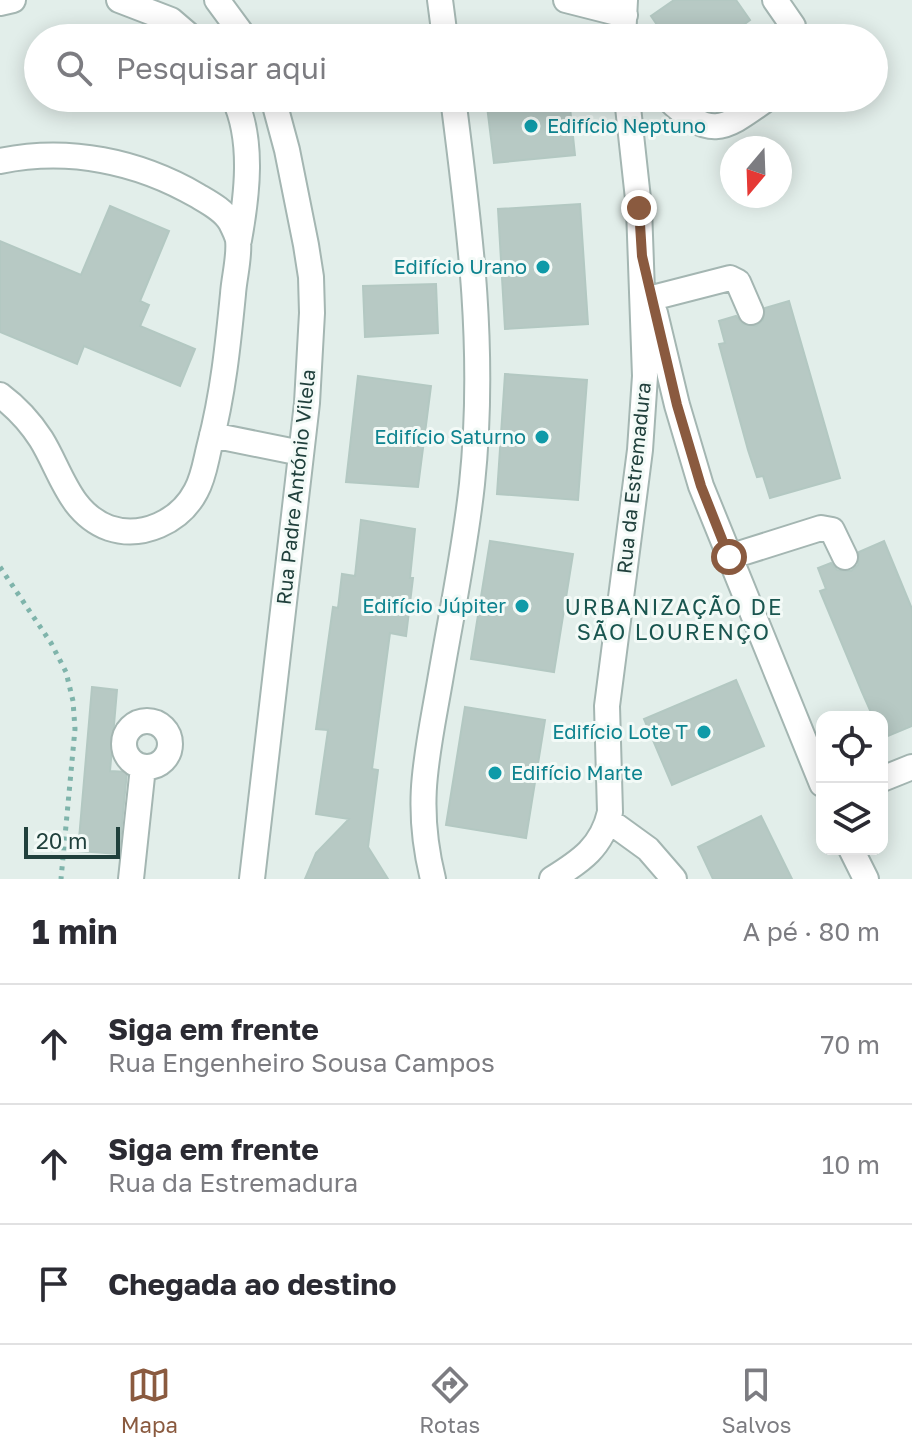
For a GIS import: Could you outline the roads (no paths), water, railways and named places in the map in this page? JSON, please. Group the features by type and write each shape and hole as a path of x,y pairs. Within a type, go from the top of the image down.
{"street":[{"path":"0,3 13,0"},
{"path":"119,0 164,10"},
{"path":"217,0 235,24"},
{"path":"440,0 443,24"},
{"path":"566,0 624,18"},
{"path":"775,0 792,24"},
{"path":"236,255 244,213 246,144 238,112"},
{"name":"Rua Padre António Vilela","path":"252,879 311,353 311,277 277,112"},
{"path":"433,879 423,826 423,778 468,517 478,388 476,284 455,112"},
{"name":"Rua da Estremadura","path":"552,879 591,852 600,840 608,820 611,796 607,706 643,414 645,339 642,256 628,112"},
{"path":"684,112 715,127 734,123 749,112"},
{"path":"0,161 20,157 73,156 139,167 165,177 212,204 229,219 238,239 227,365 196,491 180,512 157,527 132,533 107,527 84,513 67,493 39,435 0,395"},
{"path":"642,256 693,462 822,783"},
{"path":"652,298 730,278 738,282 751,312"},
{"path":"212,435 301,453"},
{"path":"729,557 821,528 832,530 845,557"},
{"path":"131,879 143,767"},
{"path":"888,777 912,767"},
{"path":"608,820 648,849 674,879"},
{"path":"854,855 866,879"}],"place":[{"name":"Edifício Neptuno","path":"531,126"},
{"name":"Edifício Urano","path":"543,267"},
{"name":"Edifício Saturno","path":"542,437"},
{"name":"Edifício Júpiter","path":"522,606"},
{"name":"Edifício Lote T","path":"704,732"},
{"name":"Edifício Marte","path":"495,773"}],"district":[{"name":"URBANIZAÇÃO DE SÃO LOURENÇO","path":"674,620"}]}
